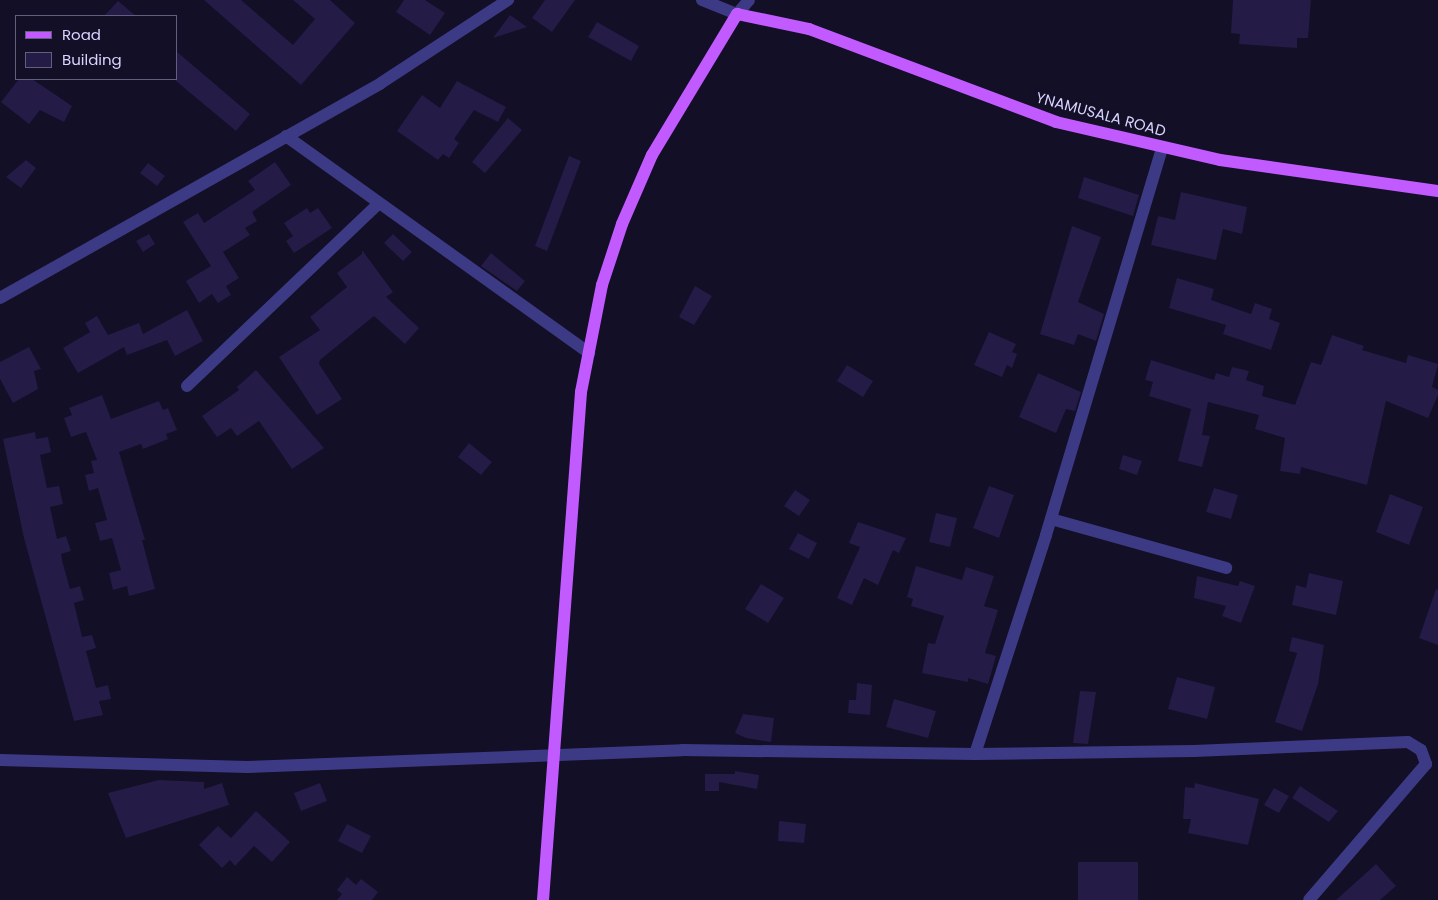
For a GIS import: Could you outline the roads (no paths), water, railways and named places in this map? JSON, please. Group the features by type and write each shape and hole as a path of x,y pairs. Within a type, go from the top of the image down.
{"main road":[{"name":"YNAMUSALA ROAD","path":"738,14 809,29 1056,122 1220,160 1438,191"},
{"path":"544,900 581,392 602,285 622,224 652,155 738,14"}],"street":[{"path":"0,298 381,83 508,0"},
{"path":"702,0 738,14 749,0"},
{"path":"286,136 589,353"},
{"path":"975,754 1051,519 1162,148"},
{"path":"187,386 379,203"},
{"path":"1051,519 1226,568"},
{"path":"0,760 247,766 682,750 975,754 1408,742 1421,750 1426,764 1310,900"}]}
